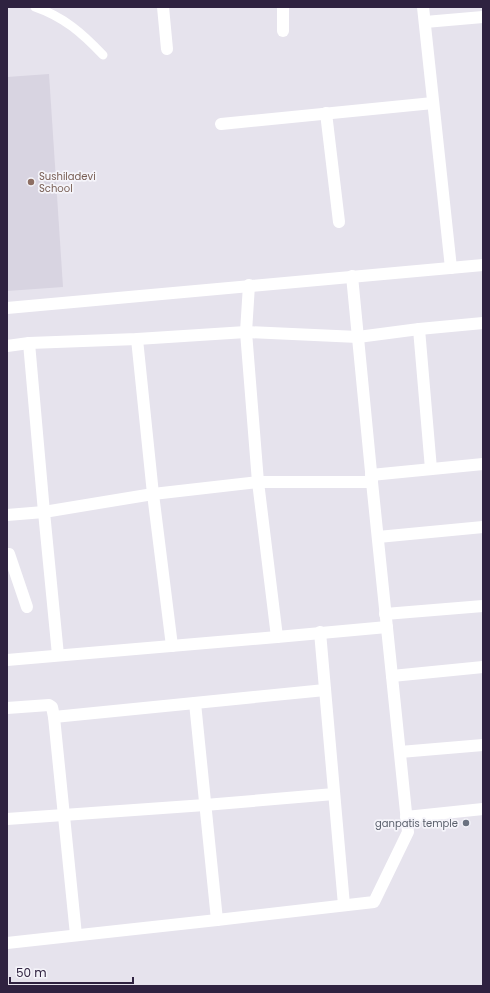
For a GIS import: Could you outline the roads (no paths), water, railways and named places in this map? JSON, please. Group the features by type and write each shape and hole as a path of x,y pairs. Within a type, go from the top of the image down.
{"street":[{"path":"163,7 167,49"},
{"path":"283,7 283,31"},
{"path":"423,7 432,103 451,268"},
{"path":"425,22 483,17"},
{"path":"221,124 432,103"},
{"path":"326,113 339,222"},
{"path":"7,308 483,265"},
{"path":"7,943 374,902 408,832 371,478 352,276"},
{"path":"249,285 246,332 258,482 277,638"},
{"path":"7,346 29,343 138,339 246,332 358,337 483,323"},
{"path":"419,329 431,469"},
{"path":"138,339 153,494 172,646"},
{"path":"29,343 58,655"},
{"path":"7,515 44,512 153,494 258,482 371,478 431,469 483,464"},
{"path":"378,537 483,527"},
{"path":"7,554 9,554 27,607"},
{"path":"7,660 277,638 483,606"},
{"path":"320,632 344,905"},
{"path":"392,676 483,667"},
{"path":"54,717 325,690"},
{"path":"195,703 217,920"},
{"path":"7,708 49,705 52,707 76,935"},
{"path":"400,752 483,745"},
{"path":"7,820 334,794"},
{"path":"406,818 483,809"}],"lane":[{"path":"34,7 47,11 64,20 85,36 103,55"}],"place":[{"name":"Sushiladevi School","path":"31,182"},
{"name":"ganpatis temple","path":"466,823"}]}
